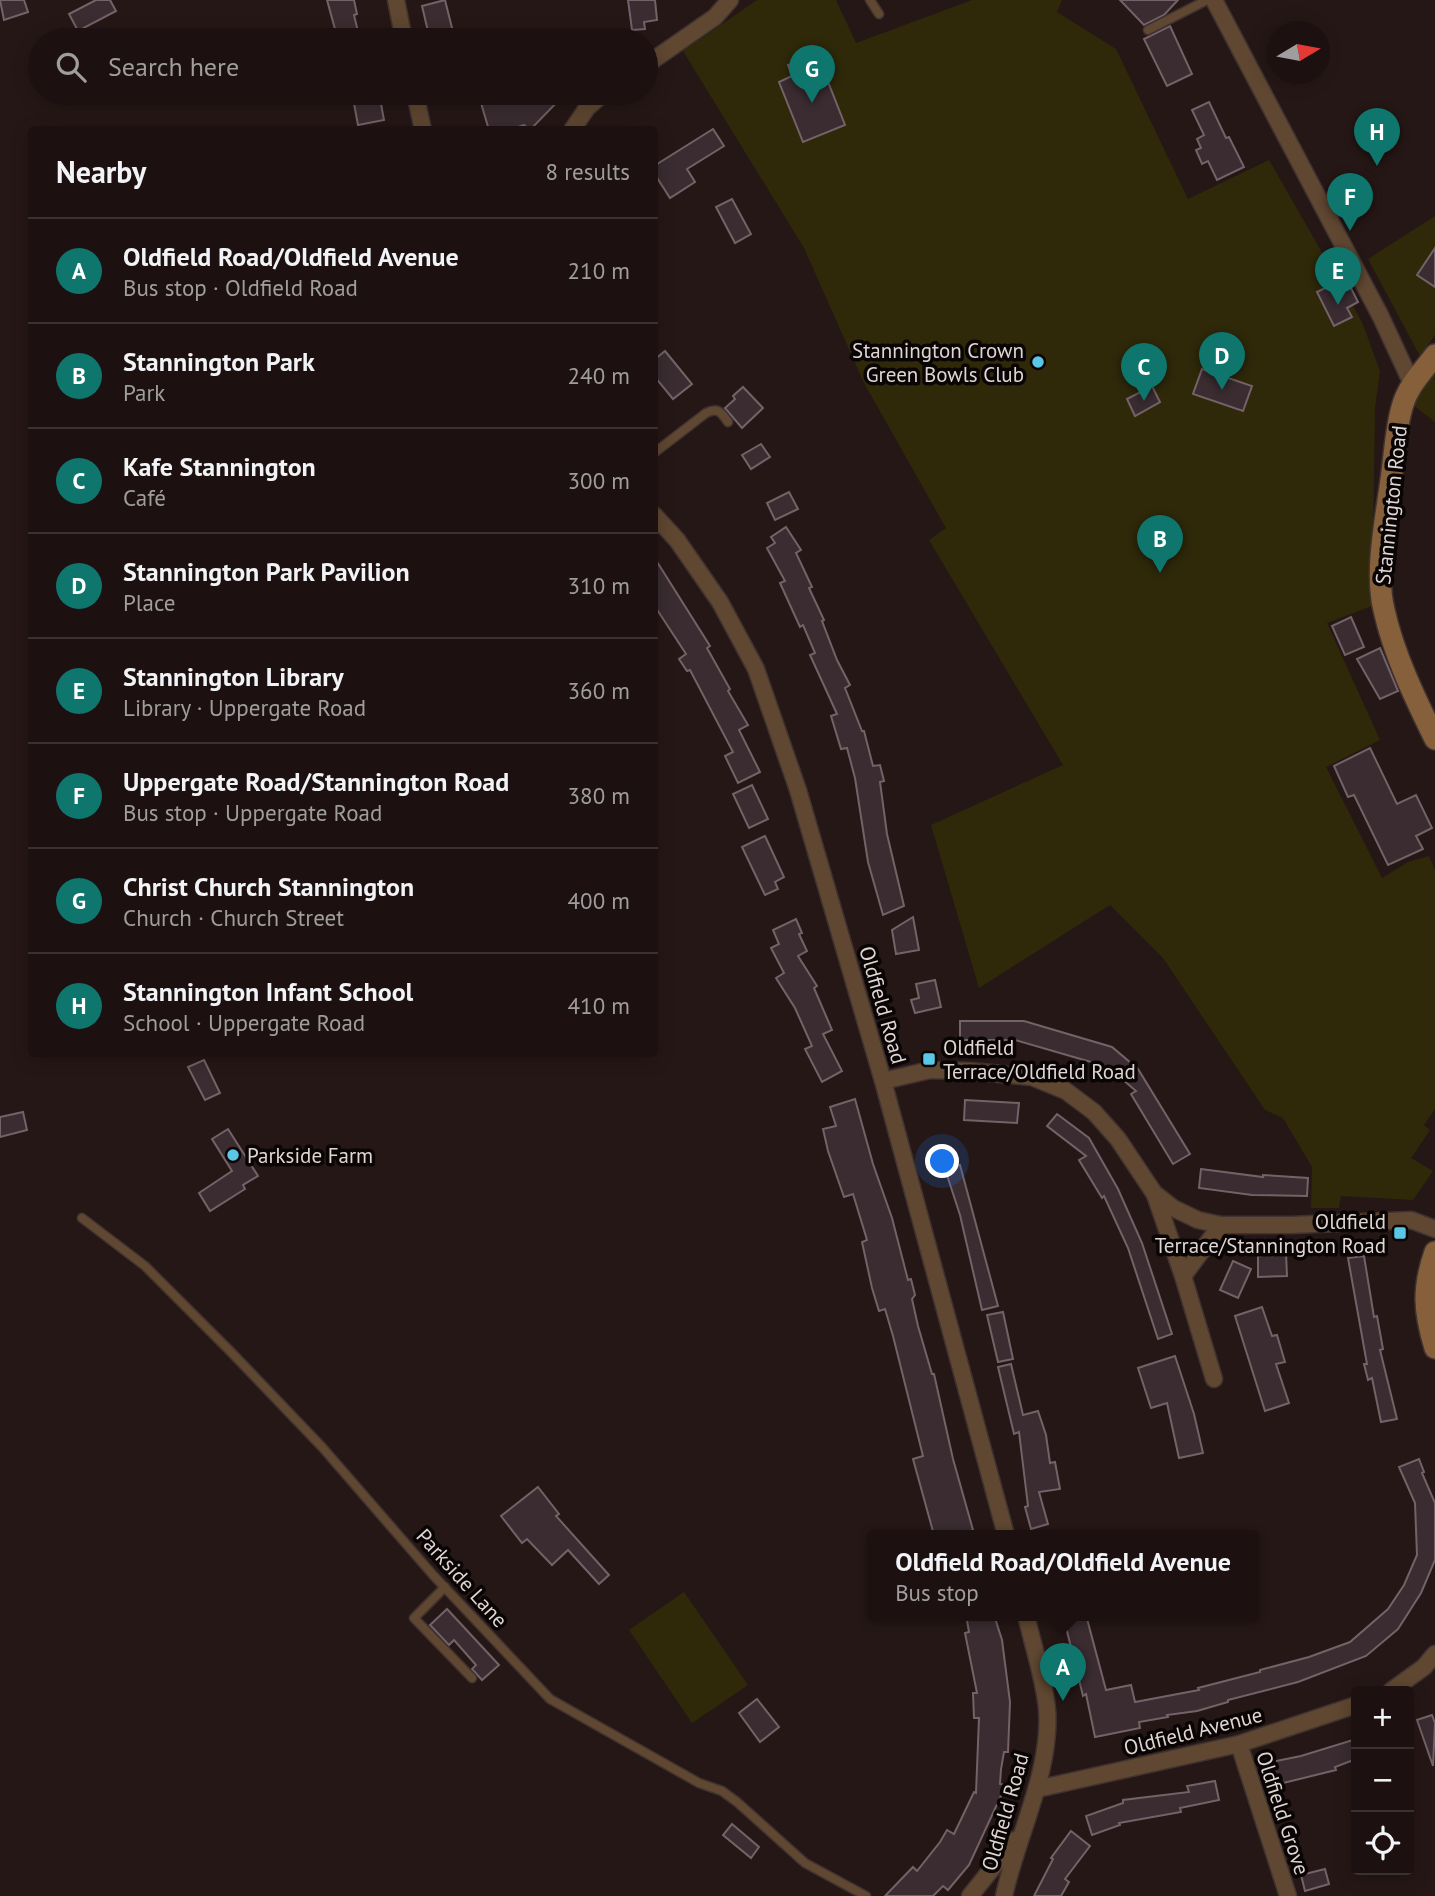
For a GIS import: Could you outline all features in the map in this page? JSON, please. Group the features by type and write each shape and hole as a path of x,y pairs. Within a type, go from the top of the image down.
{"main road":[{"name":"Stannington Road","path":"1435,355 1412,384 1398,422 1381,583 1383,608 1395,645 1411,690 1435,739"},
{"path":"1435,1252 1427,1276 1426,1320 1435,1348"}],"street":[{"path":"396,0 402,28"},
{"path":"658,57 715,18 730,0"},
{"path":"1214,0 1381,317 1412,384"},
{"path":"418,105 422,126"},
{"path":"575,126 590,105"},
{"name":"Oldfield Road","path":"658,519 677,540 720,602 756,669 798,790 883,1081 1005,1530"},
{"path":"883,1081 930,1070 969,1070 1032,1077 1066,1091 1094,1112 1118,1139 1154,1193 1183,1276 1214,1379"},
{"path":"1154,1193 1172,1208 1198,1220 1221,1225 1411,1220 1435,1228"},
{"path":"1183,1276 1221,1225"},
{"name":"Oldfield Road","path":"1004,1896 1020,1833 1037,1789 1045,1742 1047,1710 1027,1621"},
{"path":"1398,1686 1424,1667 1435,1654"},
{"name":"Oldfield Avenue","path":"1037,1789 1239,1744 1351,1707"},
{"name":"Oldfield Grove","path":"1239,1744 1288,1896"},
{"path":"970,1896 1020,1833"}],"lane":[{"path":"870,0 879,14"},
{"path":"1148,30 1207,0"},
{"path":"658,450 706,412 715,409 720,411 728,422"},
{"name":"Parkside Lane","path":"82,1218 145,1266 232,1353 323,1447 445,1587 550,1699 699,1783 722,1791 805,1863 866,1896"},
{"path":"445,1587 414,1618 472,1678"}],"shaded area":[{"path":"757,0 836,0 856,43 972,0 1062,0 1057,12 1116,49 1188,199 1269,160 1362,322 1380,371 1375,408 1372,606 1327,623 1380,740 1326,767 1382,878 1408,862 1429,856 1435,870 1435,1109 1424,1125 1430,1130 1411,1158 1433,1171 1413,1200 1341,1196 1339,1208 1311,1208 1312,1167 1283,1118 1265,1110 1163,958 1110,905 979,988 931,825 1063,765 929,540 946,528 864,383 804,248 683,51"},
{"path":"1435,216 1435,335 1420,356 1368,259"},
{"path":"1435,373 1435,422 1412,404"},
{"path":"684,1592 748,1685 692,1723 629,1630"}],"building":[{"path":"0,0 24,0 28,12 4,20"},
{"path":"96,0 110,0 116,11 84,28 76,28 69,14"},
{"path":"327,0 354,0 357,28 335,28"},
{"path":"445,0 452,28 427,28 422,6"},
{"path":"628,0 655,0 657,20 644,22 645,28 632,28"},
{"path":"1120,0 1178,0 1164,15 1144,25"},
{"path":"1170,26 1192,74 1167,86 1144,39"},
{"path":"808,58 812,67 821,64 845,125 803,142 779,82 792,76 788,65"},
{"path":"1209,102 1244,167 1217,180 1208,161 1202,164 1196,150 1201,148 1197,139 1204,135 1192,110"},
{"path":"354,105 381,105 384,120 358,125"},
{"path":"482,105 554,105 534,126 488,126"},
{"path":"713,129 724,146 687,169 695,182 670,198 658,179 658,163"},
{"path":"732,199 751,234 735,243 716,207"},
{"path":"1435,248 1435,287 1417,275"},
{"path":"1337,282 1341,288 1349,284 1358,302 1347,308 1352,317 1334,326 1317,292"},
{"path":"665,351 692,384 673,399 658,381 658,357"},
{"path":"1202,369 1252,386 1243,411 1193,394"},
{"path":"1152,386 1160,402 1135,416 1127,399"},
{"path":"743,387 763,408 742,428 725,408"},
{"path":"761,444 770,457 751,469 742,455"},
{"path":"789,492 798,509 775,520 767,503"},
{"path":"786,527 801,550 796,553 812,587 809,588 824,620 822,621 837,660 850,685 845,688 864,731 873,766 880,765 884,781 880,782 887,834 904,906 883,915 868,862 855,778 847,748 841,749 831,716 837,714 810,655 815,653 803,625 800,627 780,583 785,581 767,548 775,543 771,537"},
{"path":"658,563 710,646 707,648 748,725 739,730 760,772 738,783 725,756 733,752 690,670 687,671 679,659 686,654 658,611"},
{"path":"1351,617 1364,647 1345,655 1332,626"},
{"path":"1380,648 1398,691 1380,699 1357,659"},
{"path":"1370,748 1397,804 1416,795 1432,828 1416,836 1423,849 1388,865 1354,795 1348,797 1334,766"},
{"path":"752,785 768,819 749,828 733,794"},
{"path":"765,836 784,877 775,882 778,889 765,895 742,847"},
{"path":"913,917 919,950 896,954 892,930"},
{"path":"796,919 807,951 798,956 817,986 814,988 832,1030 823,1034 842,1071 822,1082 805,1049 812,1046 795,1008 776,978 784,973 771,948 779,944 773,930"},
{"path":"935,980 941,1007 915,1013 911,1000 919,998 916,984"},
{"path":"960,1021 1024,1021 1112,1047 1138,1069 1190,1154 1173,1164 1131,1094 1136,1091 1108,1067 1015,1040 960,1040"},
{"path":"204,1060 220,1093 205,1100 188,1067"},
{"path":"855,1099 908,1280 911,1279 918,1326 934,1374 953,1459 973,1530 933,1530 913,1459 923,1456 885,1309 879,1311 872,1288 862,1242 867,1240 853,1194 844,1197 828,1151 823,1129 836,1126 830,1107"},
{"path":"965,1100 1019,1103 1017,1123 964,1120"},
{"path":"23,1112 27,1130 0,1137 0,1117"},
{"path":"1057,1114 1089,1138 1118,1189 1142,1243 1172,1334 1158,1339 1128,1248 1104,1196 1102,1198 1079,1160 1086,1156 1047,1126"},
{"name":"Parkside Farm","path":"228,1129 258,1176 243,1185 245,1189 210,1211 199,1193 232,1171 212,1139"},
{"path":"960,1165 998,1306 982,1310 960,1215 945,1169"},
{"path":"1201,1169 1263,1177 1308,1178 1307,1196 1252,1195 1199,1188"},
{"path":"1286,1253 1287,1276 1258,1277 1258,1254"},
{"path":"1364,1256 1374,1317 1377,1316 1383,1349 1380,1350 1397,1419 1381,1422 1372,1378 1368,1380 1364,1364 1367,1364 1348,1258"},
{"path":"1233,1261 1251,1269 1238,1298 1220,1290"},
{"path":"1262,1307 1272,1336 1277,1335 1285,1362 1276,1364 1289,1403 1265,1411 1235,1316"},
{"path":"1003,1312 1013,1359 998,1362 987,1315"},
{"path":"1175,1356 1194,1414 1203,1453 1179,1458 1167,1403 1151,1408 1138,1368"},
{"path":"1011,1364 1023,1415 1038,1411 1046,1435 1050,1463 1055,1462 1060,1489 1039,1492 1048,1524 1031,1529 1025,1507 1028,1506 1019,1432 1014,1434 998,1367"},
{"path":"1419,1459 1435,1503 1435,1560 1421,1593 1398,1629 1366,1656 1298,1682 1197,1711 1139,1722 1140,1728 1095,1737 1086,1694 1083,1696 1064,1621 1088,1621 1106,1690 1131,1685 1135,1702 1199,1690 1198,1688 1260,1672 1350,1642 1388,1609 1404,1585 1417,1555 1415,1503 1399,1467"},
{"path":"538,1487 559,1514 556,1516 609,1575 599,1584 568,1550 552,1565 527,1539 522,1543 501,1516"},
{"path":"447,1609 499,1665 482,1680 472,1669 476,1665 454,1640 449,1645 430,1625"},
{"path":"967,1621 996,1621 1002,1640 1010,1702 1008,1752 1004,1752 1000,1784 1006,1785 969,1865 948,1890 943,1886 933,1896 885,1896 913,1867 917,1871 947,1830 954,1834 974,1792 976,1793 979,1718 974,1718 973,1693 977,1693 965,1633 969,1632"},
{"path":"757,1699 779,1727 760,1742 739,1713"},
{"path":"1432,1715 1435,1723 1433,1766 1417,1720"},
{"path":"1351,1741 1351,1761 1335,1767 1336,1770 1271,1786 1266,1763 1301,1756"},
{"path":"1215,1781 1219,1800 1180,1808 1181,1812 1119,1823 1120,1825 1092,1835 1086,1816 1123,1803 1123,1800 1189,1792 1187,1786"},
{"path":"732,1824 759,1847 751,1858 723,1835"},
{"path":"1071,1831 1090,1846 1065,1879 1069,1882 1061,1896 1034,1896 1053,1859 1051,1858"},
{"path":"1325,1869 1329,1884 1305,1891 1301,1875"}],"place":[{"name":"Christ Church Stannington","path":"812,103"},
{"name":"Stannington Infant School","path":"1377,166"},
{"name":"Uppergate Road/Stannington Road","path":"1350,231"},
{"name":"Stannington Library","path":"1338,305"},
{"name":"Stannington Crown Green Bowls Club","path":"1038,362"},
{"name":"Stannington Park Pavilion","path":"1222,390"},
{"name":"Kafe Stannington","path":"1144,401"},
{"name":"Stannington Park","path":"1160,573"},
{"name":"Oldfield Terrace/Oldfield Road","path":"929,1059"},
{"name":"Parkside Farm","path":"233,1155"},
{"name":"Oldfield Terrace/Stannington Road","path":"1400,1233"},
{"name":"Oldfield Road/Oldfield Avenue","path":"1063,1701"}]}
